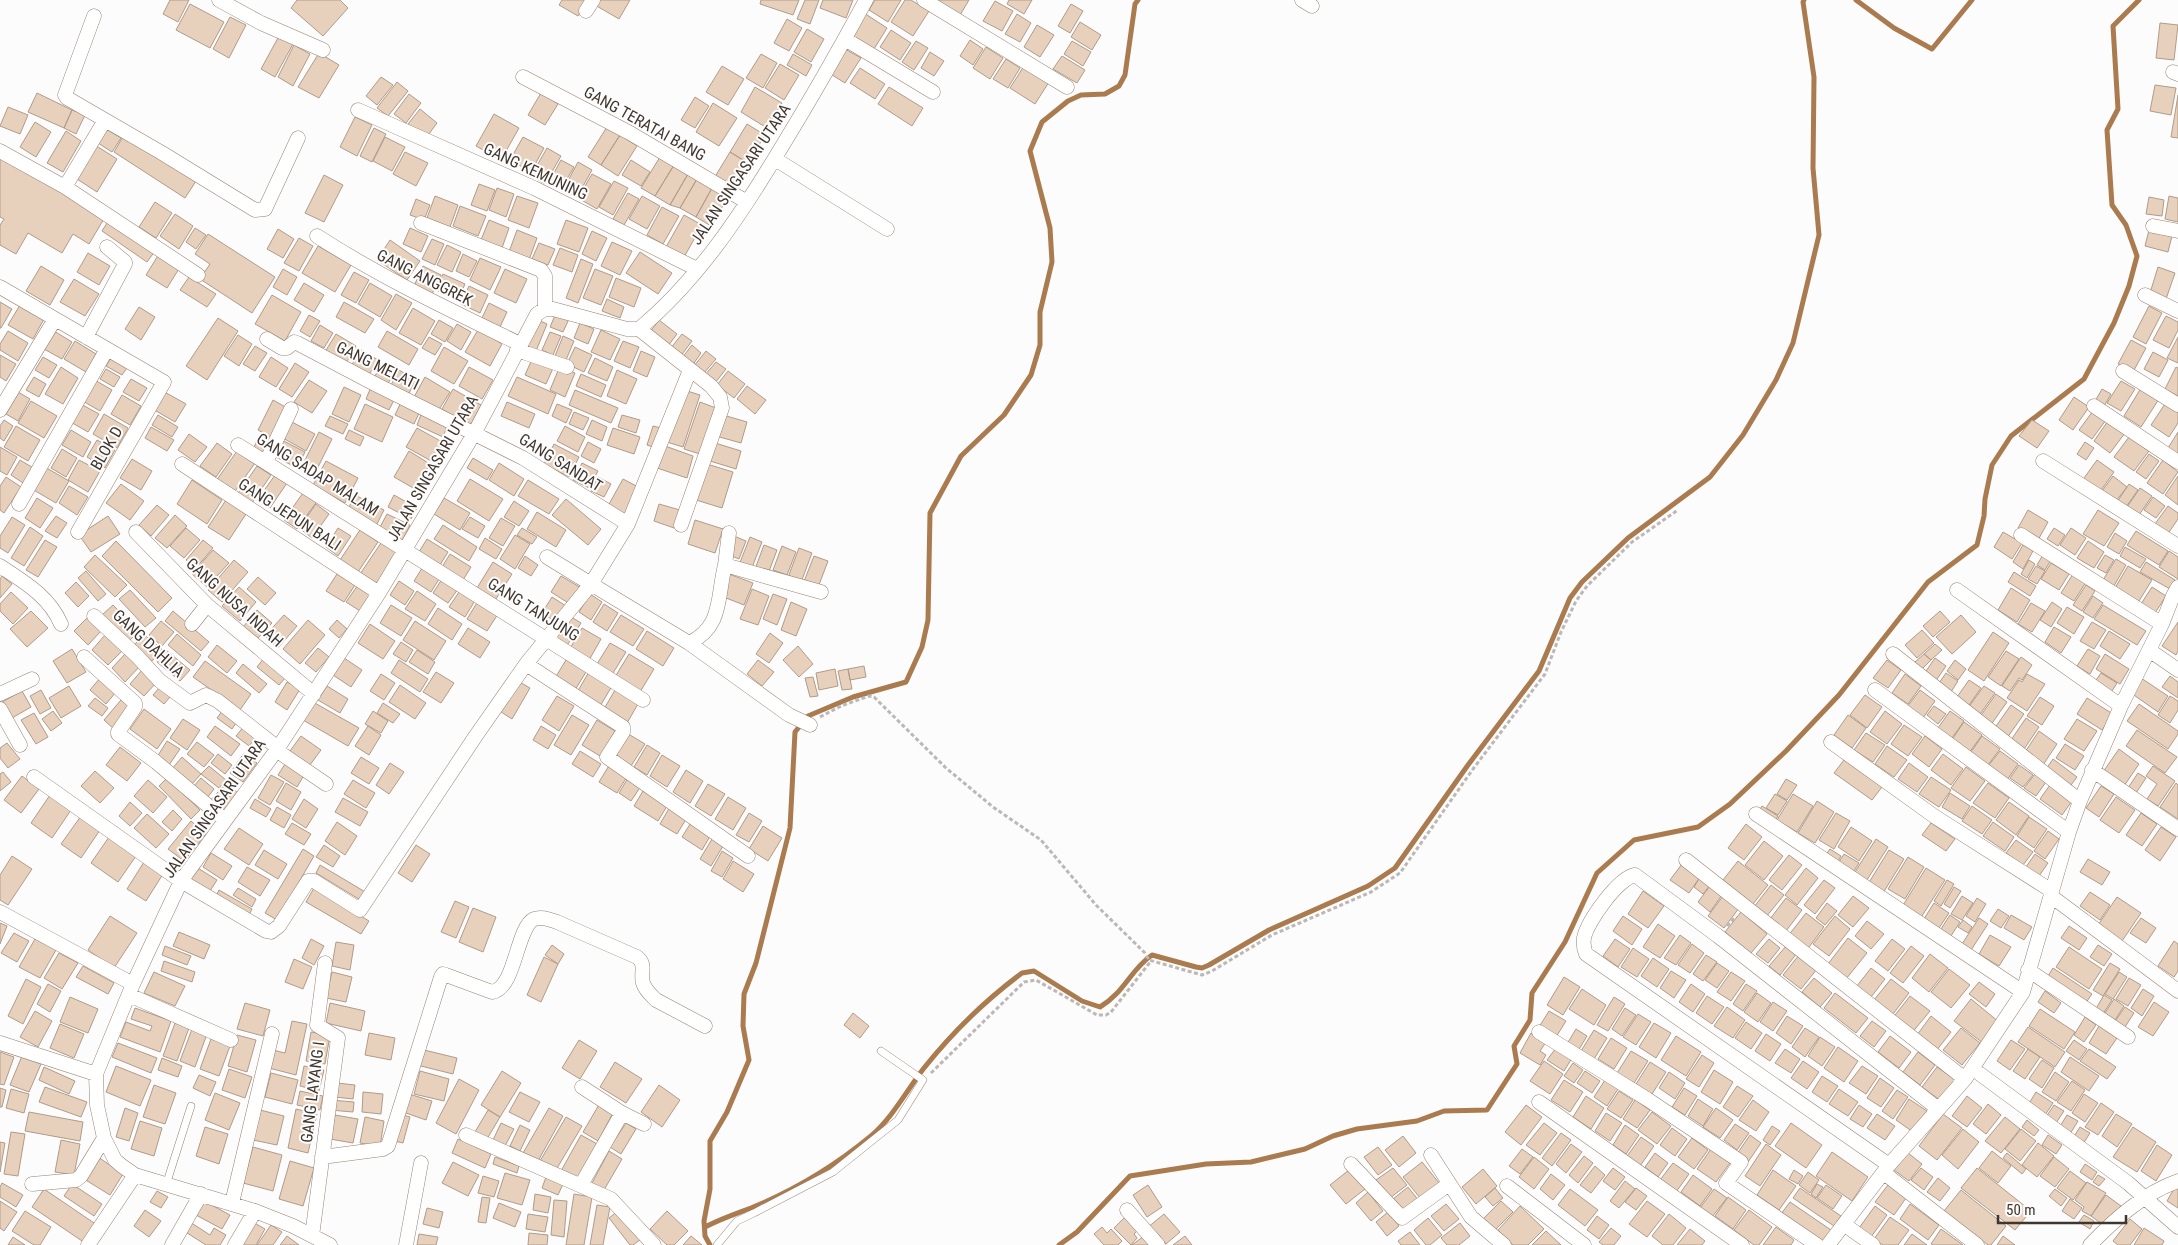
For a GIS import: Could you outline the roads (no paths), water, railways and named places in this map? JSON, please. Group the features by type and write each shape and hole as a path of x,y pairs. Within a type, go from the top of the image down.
{"street":[{"path":"219,0 261,23 323,50"},
{"name":"JALAN SINGASARI UTARA","path":"639,329 697,269 747,202 845,39 866,0"},
{"path":"924,0 1068,87"},
{"path":"94,16 65,95 255,210 264,209 298,138"},
{"path":"845,39 933,92"},
{"name":"GANG TERATAI BANG","path":"524,77 630,133 747,202"},
{"name":"GANG KEMUNING","path":"358,110 534,188 697,269"},
{"path":"65,188 105,120"},
{"path":"0,151 65,188 198,274"},
{"path":"774,159 887,229"},
{"path":"421,223 541,270 545,276 545,309 621,328 639,329 718,393 722,408 680,525"},
{"path":"2153,226 2178,231"},
{"name":"GANG ANGGREK","path":"317,236 365,267 400,286 518,347 567,367"},
{"path":"86,337 125,264 107,247"},
{"path":"0,287 107,349 19,504"},
{"path":"2145,295 2178,311"},
{"name":"JALAN SINGASARI UTARA","path":"96,1074 131,989 181,881 277,749 379,593 475,432 536,314 545,309"},
{"path":"0,410 55,319"},
{"name":"GANG MELATI","path":"268,339 282,348 287,348 294,342 297,343 372,383 475,432"},
{"name":"BLOK D","path":"78,532 164,382 107,349"},
{"path":"34,777 181,881 266,931 271,932 279,926 308,880 314,881 360,910 475,736 526,664 592,584 628,524 690,370"},
{"path":"2122,371 2178,405"},
{"path":"2094,406 2178,462"},
{"path":"266,462 291,409"},
{"name":"GANG SANDAT","path":"475,432 523,458 628,524"},
{"name":"GANG SADAP MALAM","path":"238,445 405,549"},
{"path":"2043,461 2178,546"},
{"name":"GANG JEPUN BALI","path":"182,464 379,593"},
{"name":"GANG NUSA INDAH","path":"136,532 207,605 314,694"},
{"path":"689,643 702,637 713,622 725,566 729,533"},
{"path":"2021,535 2162,624"},
{"name":"GANG TANJUNG","path":"405,549 643,700"},
{"path":"547,557 689,643 789,715 810,724"},
{"path":"0,566 45,599 56,613 61,624"},
{"path":"725,566 821,592"},
{"path":"1957,590 2121,706"},
{"path":"1828,1245 1846,1225 1886,1169 1937,1108 1965,1079 2024,992 2028,970 2041,934 2051,893 2080,801 2121,706 2176,594"},
{"path":"192,624 207,605"},
{"name":"GANG DAHLIA","path":"94,616 137,656 160,681 190,703 206,694 218,701 277,749"},
{"path":"2150,650 2178,670"},
{"path":"1893,654 2080,801"},
{"path":"84,657 135,703 135,707 118,734 156,762 225,820"},
{"path":"526,664 623,727 623,732 607,757 748,856"},
{"path":"0,694 32,679"},
{"path":"1876,690 2069,832"},
{"path":"0,709 20,745"},
{"path":"1831,742 1934,816 2051,893 2178,991"},
{"path":"277,749 326,784"},
{"path":"2092,770 2178,829"},
{"path":"1756,814 2024,992"},
{"path":"1686,860 1965,1079"},
{"path":"1937,1108 1718,936 1635,875 1624,881 1596,912 1588,926 1584,940 1586,954 1886,1169 1977,1245"},
{"path":"0,912 131,989 231,1040"},
{"path":"322,1157 383,1149 388,1146 441,977 443,974 492,992 499,990 506,980 529,924 537,918 557,922 637,957 643,965 643,982 650,995 704,1026"},
{"name":"GANG LAYANG I","path":"312,1236 338,1038 317,1025 325,963"},
{"path":"2028,970 2128,1037"},
{"path":"1539,1032 1647,1098 1740,1162 1726,1183 1818,1245"},
{"path":"232,1203 272,1034"},
{"path":"0,1044 96,1074 97,1105 104,1138 115,1160 135,1175 255,1211 293,1226 330,1245"},
{"path":"1980,1074 2128,1182 2178,1227"},
{"path":"582,1087 622,1113 644,1124"},
{"path":"1539,1102 1742,1245"},
{"path":"581,1185 622,1113"},
{"path":"466,1135 612,1199 654,1245"},
{"path":"32,1184 76,1180 81,1176 104,1138"},
{"path":"1431,1155 1471,1217 1504,1245"},
{"path":"406,1245 421,1163"},
{"path":"1351,1164 1402,1218 1449,1184"},
{"path":"88,1245 135,1175"},
{"path":"2090,1245 2113,1221 2146,1198 2178,1181"},
{"path":"1508,1186 1584,1245"},
{"path":"172,1245 201,1194"},
{"path":"1127,1210 1158,1245"},
{"path":"235,1245 255,1211"},
{"path":"1846,1225 1873,1245"}],"lane":[{"path":"717,1245 741,1218 833,1172 898,1120 922,1079 881,1050"},
{"path":"166,1185 191,1106"}],"waterway":[{"path":"710,1245 705,1236 704,1221 710,1189 710,1141 727,1112 749,1060 743,1026 744,994 756,963 790,828 795,732 808,716 853,697 906,682 922,647 928,620 930,513 961,456 1004,415 1031,375 1040,345 1040,312 1052,262 1050,228 1030,151 1042,122 1068,101 1081,95 1105,94 1119,86 1125,75 1135,4 1138,0"},
{"path":"705,1227 767,1201 798,1185 843,1157 871,1136 879,1129 924,1068 958,1029 983,1005 1022,973 1034,971 1082,1001 1100,1007 1115,995 1138,967 1152,955 1202,968 1269,930 1368,886 1395,868 1468,765 1539,671 1570,598 1582,582 1628,538 1710,477 1743,435 1776,380 1793,343 1819,235 1813,168 1814,77 1804,0"},
{"path":"1856,0 1894,28 1932,49 1972,0"},
{"path":"1059,1245 1077,1232 1130,1176 1206,1164 1251,1162 1305,1149 1333,1136 1357,1129 1417,1121 1444,1111 1487,1110 1517,1064 1514,1046 1530,1020 1532,993 1565,942 1597,873 1634,840 1698,827 1730,804 1786,751 1839,695 1928,582 1977,545 1984,516 1985,499 1992,465 2011,436 2084,379 2114,323 2129,286 2137,256 2126,225 2112,205 2107,130 2118,109 2113,26 2139,0"}]}
